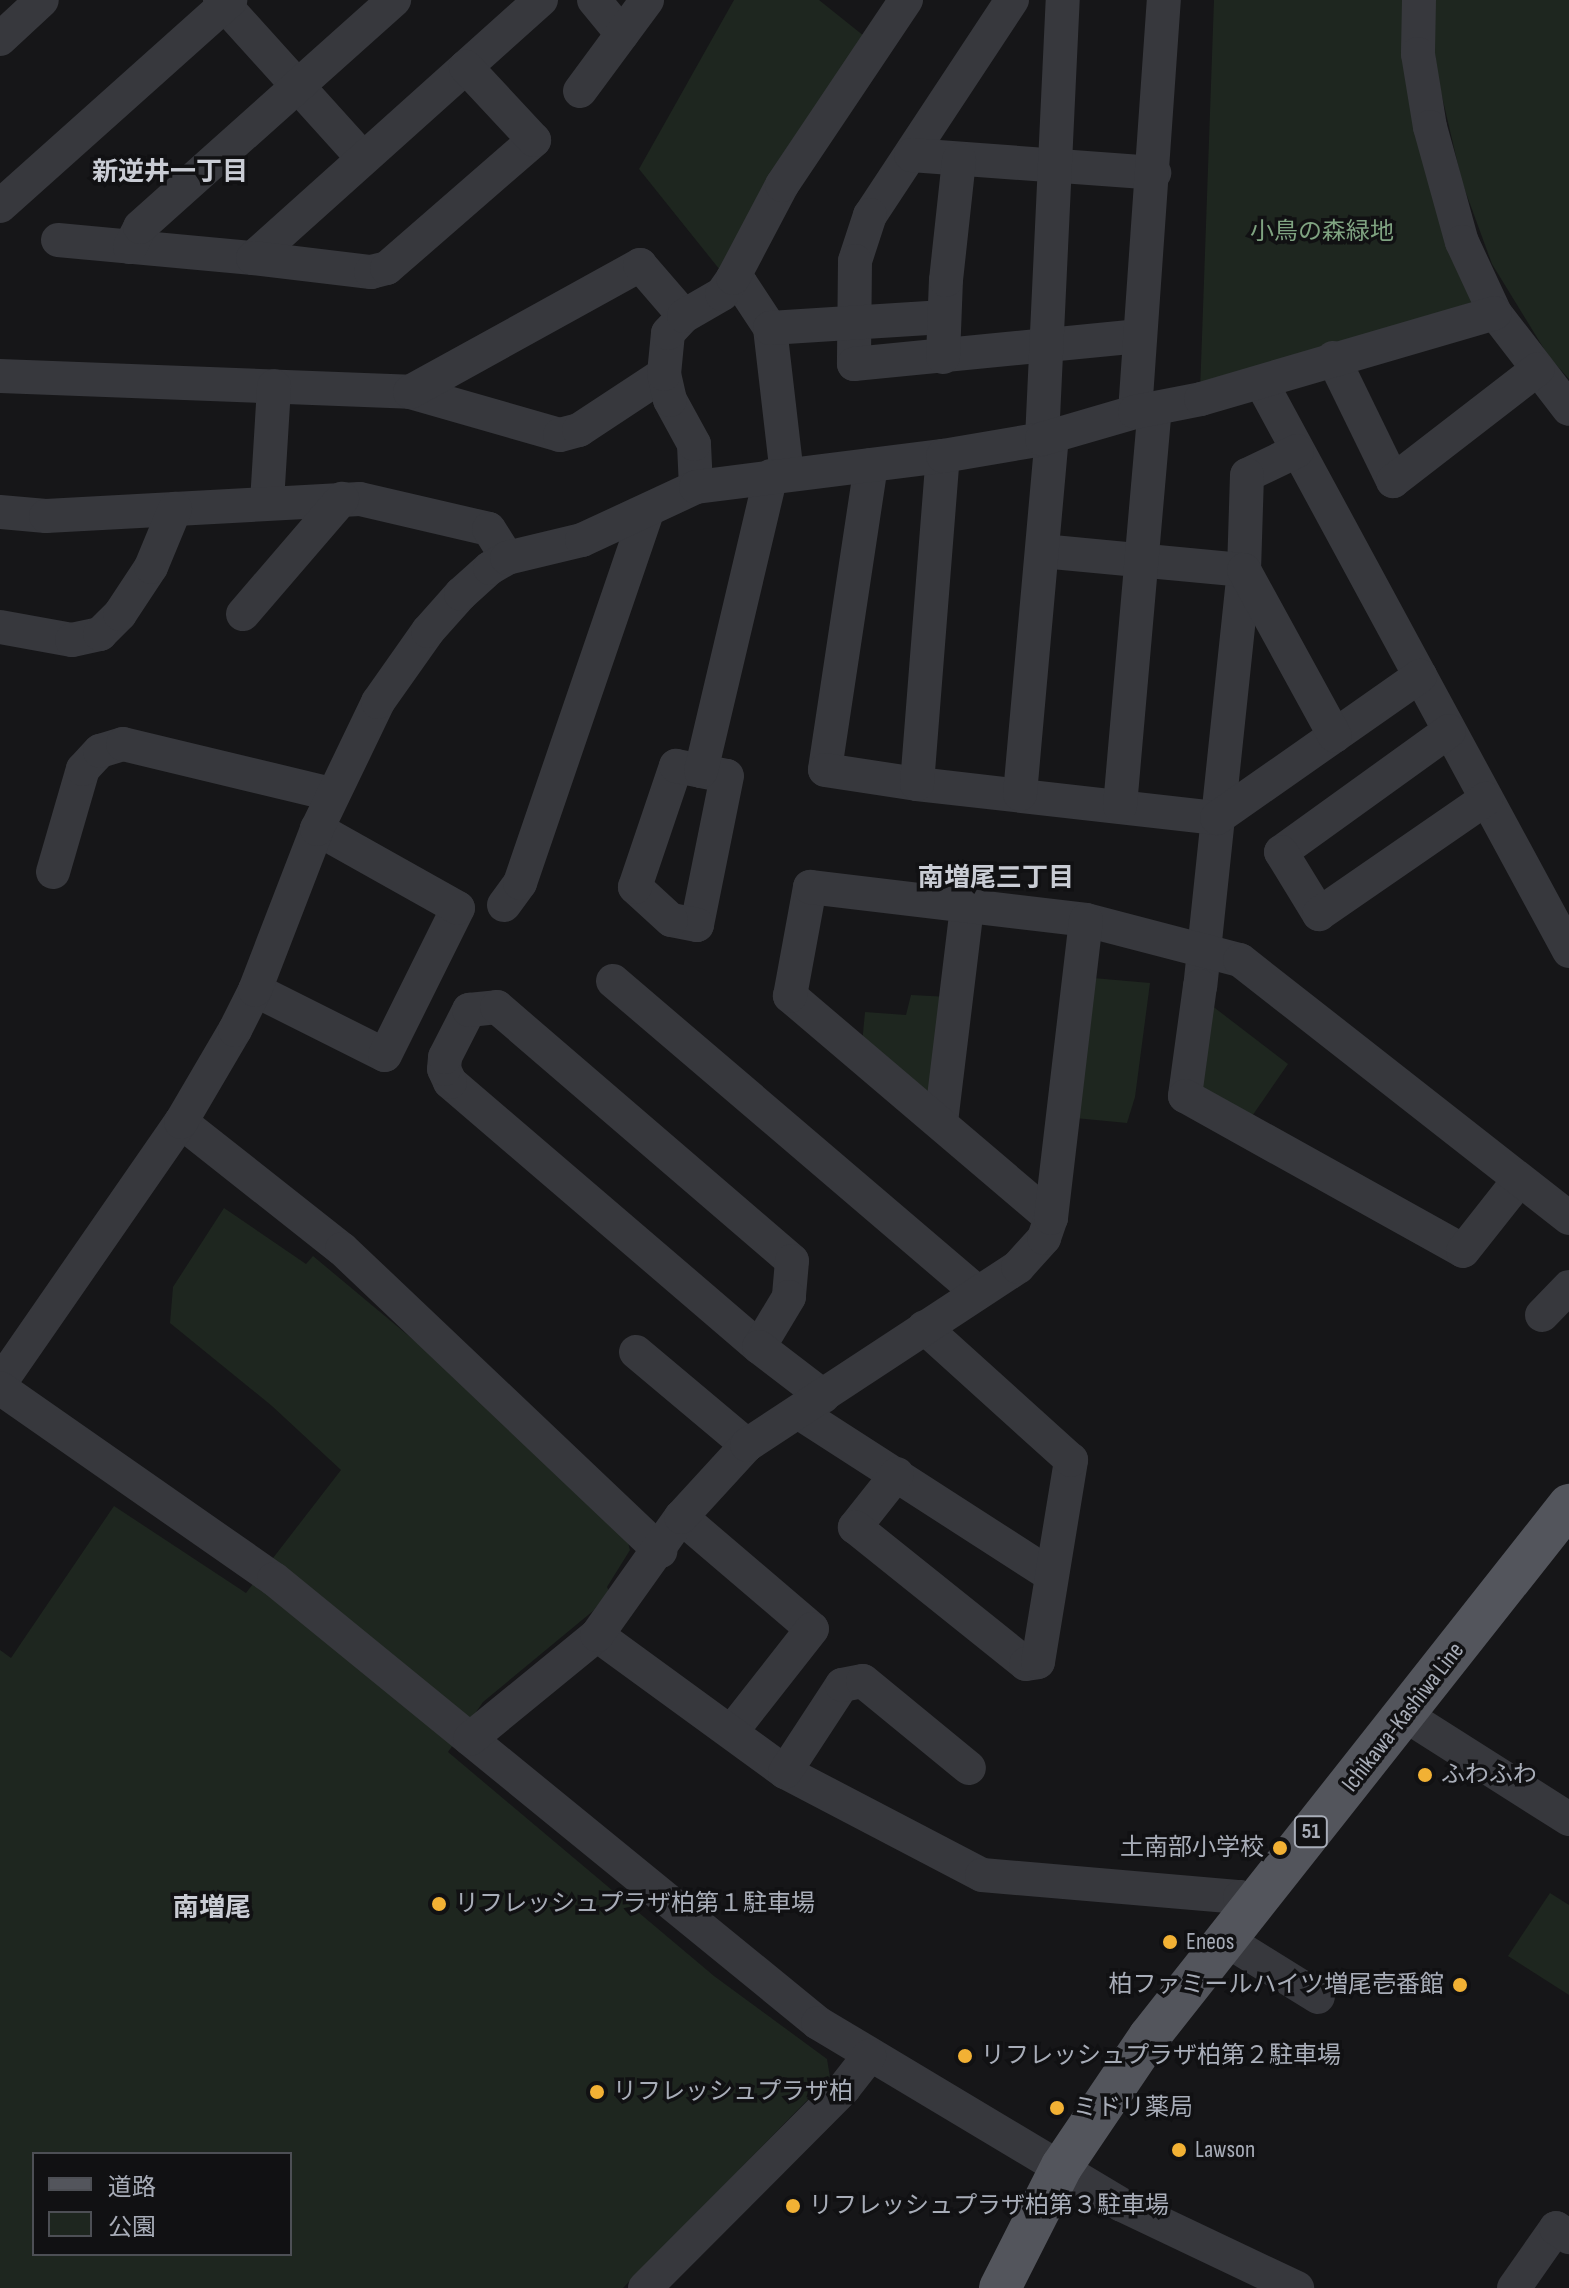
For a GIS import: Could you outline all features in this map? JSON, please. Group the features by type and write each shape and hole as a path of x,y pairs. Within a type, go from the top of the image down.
{"main road":[{"name":"Ichikawa-Kashiwa Line","path":"1000,2288 1062,2166 1149,2037 1569,1505"}],"street":[{"path":"0,39 42,0"},
{"path":"130,247 140,227 394,0"},
{"path":"594,0 622,34"},
{"path":"580,91 647,0"},
{"path":"696,487 694,444 670,400 664,374 668,333 684,316 722,294 782,185 906,0"},
{"path":"1012,0 870,215 855,261 854,364 1044,348 1140,336"},
{"path":"1020,794 1042,551 1047,437 1044,348 1063,0"},
{"path":"1120,806 1143,560 1145,410 1140,336 1164,0"},
{"path":"1419,0 1418,54 1430,127 1462,242 1495,313 1569,409"},
{"path":"0,206 225,2 363,158"},
{"path":"253,258 466,67 532,3"},
{"path":"58,240 371,272 387,268 534,140 466,67"},
{"path":"911,155 1154,173"},
{"path":"943,357 959,160"},
{"path":"410,392 640,265 684,316"},
{"path":"701,771 779,475 770,328 741,284 733,278"},
{"path":"1297,2288 1122,2205 1062,2166 869,2056 765,1982 274,1579 0,1386 181,1122 255,990 317,829 378,702 411,652 461,594 507,558 582,540 696,487 943,456 1047,437 1261,382 1333,358 1495,313"},
{"path":"770,328 854,320 944,317"},
{"path":"1333,358 1393,481 1538,369"},
{"path":"0,376 410,392 560,435 579,430 664,374"},
{"path":"1261,382 1569,951"},
{"path":"267,502 274,386"},
{"path":"1297,451 1247,475 1244,570 1185,1096 1463,1251 1519,1180"},
{"path":"917,784 943,456"},
{"path":"871,465 825,770 917,784 1217,818 1420,676"},
{"path":"243,614 342,499"},
{"path":"0,512 46,516 360,499 489,529 507,558"},
{"path":"0,627 72,640 100,634 120,614 151,567 175,509"},
{"path":"504,905 520,883 647,512"},
{"path":"1042,551 1244,570"},
{"path":"1244,570 1335,736"},
{"path":"1449,731 1281,852 1319,914 1486,799"},
{"path":"53,872 83,769 100,751 123,744 332,794"},
{"path":"255,990 385,1055 458,908 317,829"},
{"path":"1051,1218 790,996 810,887 1086,920 1240,960 1569,1218"},
{"path":"941,1122 967,906"},
{"path":"470,1739 597,1635 660,1551 681,1517 747,1445 1018,1267 1044,1238 1051,1218 1086,920"},
{"path":"613,981 978,1293"},
{"path":"759,1347 789,1297 792,1261 497,1007 469,1010 445,1057 444,1069 450,1082 759,1347 810,1404 897,1474 1051,1575"},
{"path":"181,1122 342,1249 660,1551"},
{"path":"1542,1315 1569,1287"},
{"path":"897,1474 855,1527 1026,1664 1038,1662 1071,1460 924,1327"},
{"path":"636,1352 747,1445"},
{"path":"681,1517 812,1629 732,1731"},
{"path":"597,1635 785,1772 982,1875 1240,1897 1253,1904"},
{"path":"785,1772 842,1685 863,1681 969,1768"},
{"path":"1405,1715 1569,1819"},
{"path":"1226,1940 1318,1997"},
{"path":"645,2288 844,2088 869,2056"},
{"path":"1514,2288 1556,2228 1569,2237"}],"green space":[{"path":"734,0 819,0 869,40 724,275 639,169"},
{"name":"小鳥の森緑地","path":"1214,0 1408,0 1478,300 1200,393"},
{"path":"1436,0 1569,0 1569,379 1549,357 1492,264 1462,182 1437,75 1432,22"},
{"path":"1093,978 1150,983 1135,1097 1127,1123 1075,1118"},
{"path":"911,995 949,997 938,1088 921,1094 862,1044 865,1012 906,1015"},
{"path":"1211,1005 1288,1064 1250,1119 1206,1095 1198,1078"},
{"path":"224,1208 306,1264 313,1256 446,1367 626,1535 630,1550 607,1587 609,1591 593,1611 483,1702 448,1752 714,1976 827,2059 830,2077 623,2288 0,2288 0,1650 11,1658 114,1506 246,1593 341,1470 272,1406 170,1323 173,1287"},
{"path":"1550,1893 1569,1905 1569,1995 1508,1956"}],"place":[{"name":"ふわふわ","path":"1425,1775"},
{"name":"土南部小学校","path":"1280,1848"},
{"name":"リフレッシュプラザ柏第１駐車場","path":"439,1904"},
{"name":"Eneos","path":"1170,1942"},
{"name":"柏ファミールハイツ増尾壱番館","path":"1460,1985"},
{"name":"リフレッシュプラザ柏第２駐車場","path":"965,2056"},
{"name":"リフレッシュプラザ柏","path":"597,2092"},
{"name":"ミドリ薬局","path":"1057,2108"},
{"name":"Lawson","path":"1179,2150"},
{"name":"リフレッシュプラザ柏第３駐車場","path":"793,2206"}],"district":[{"name":"新逆井一丁目","path":"170,173"},
{"name":"南増尾三丁目","path":"996,879"},
{"name":"南増尾","path":"212,1909"}]}
